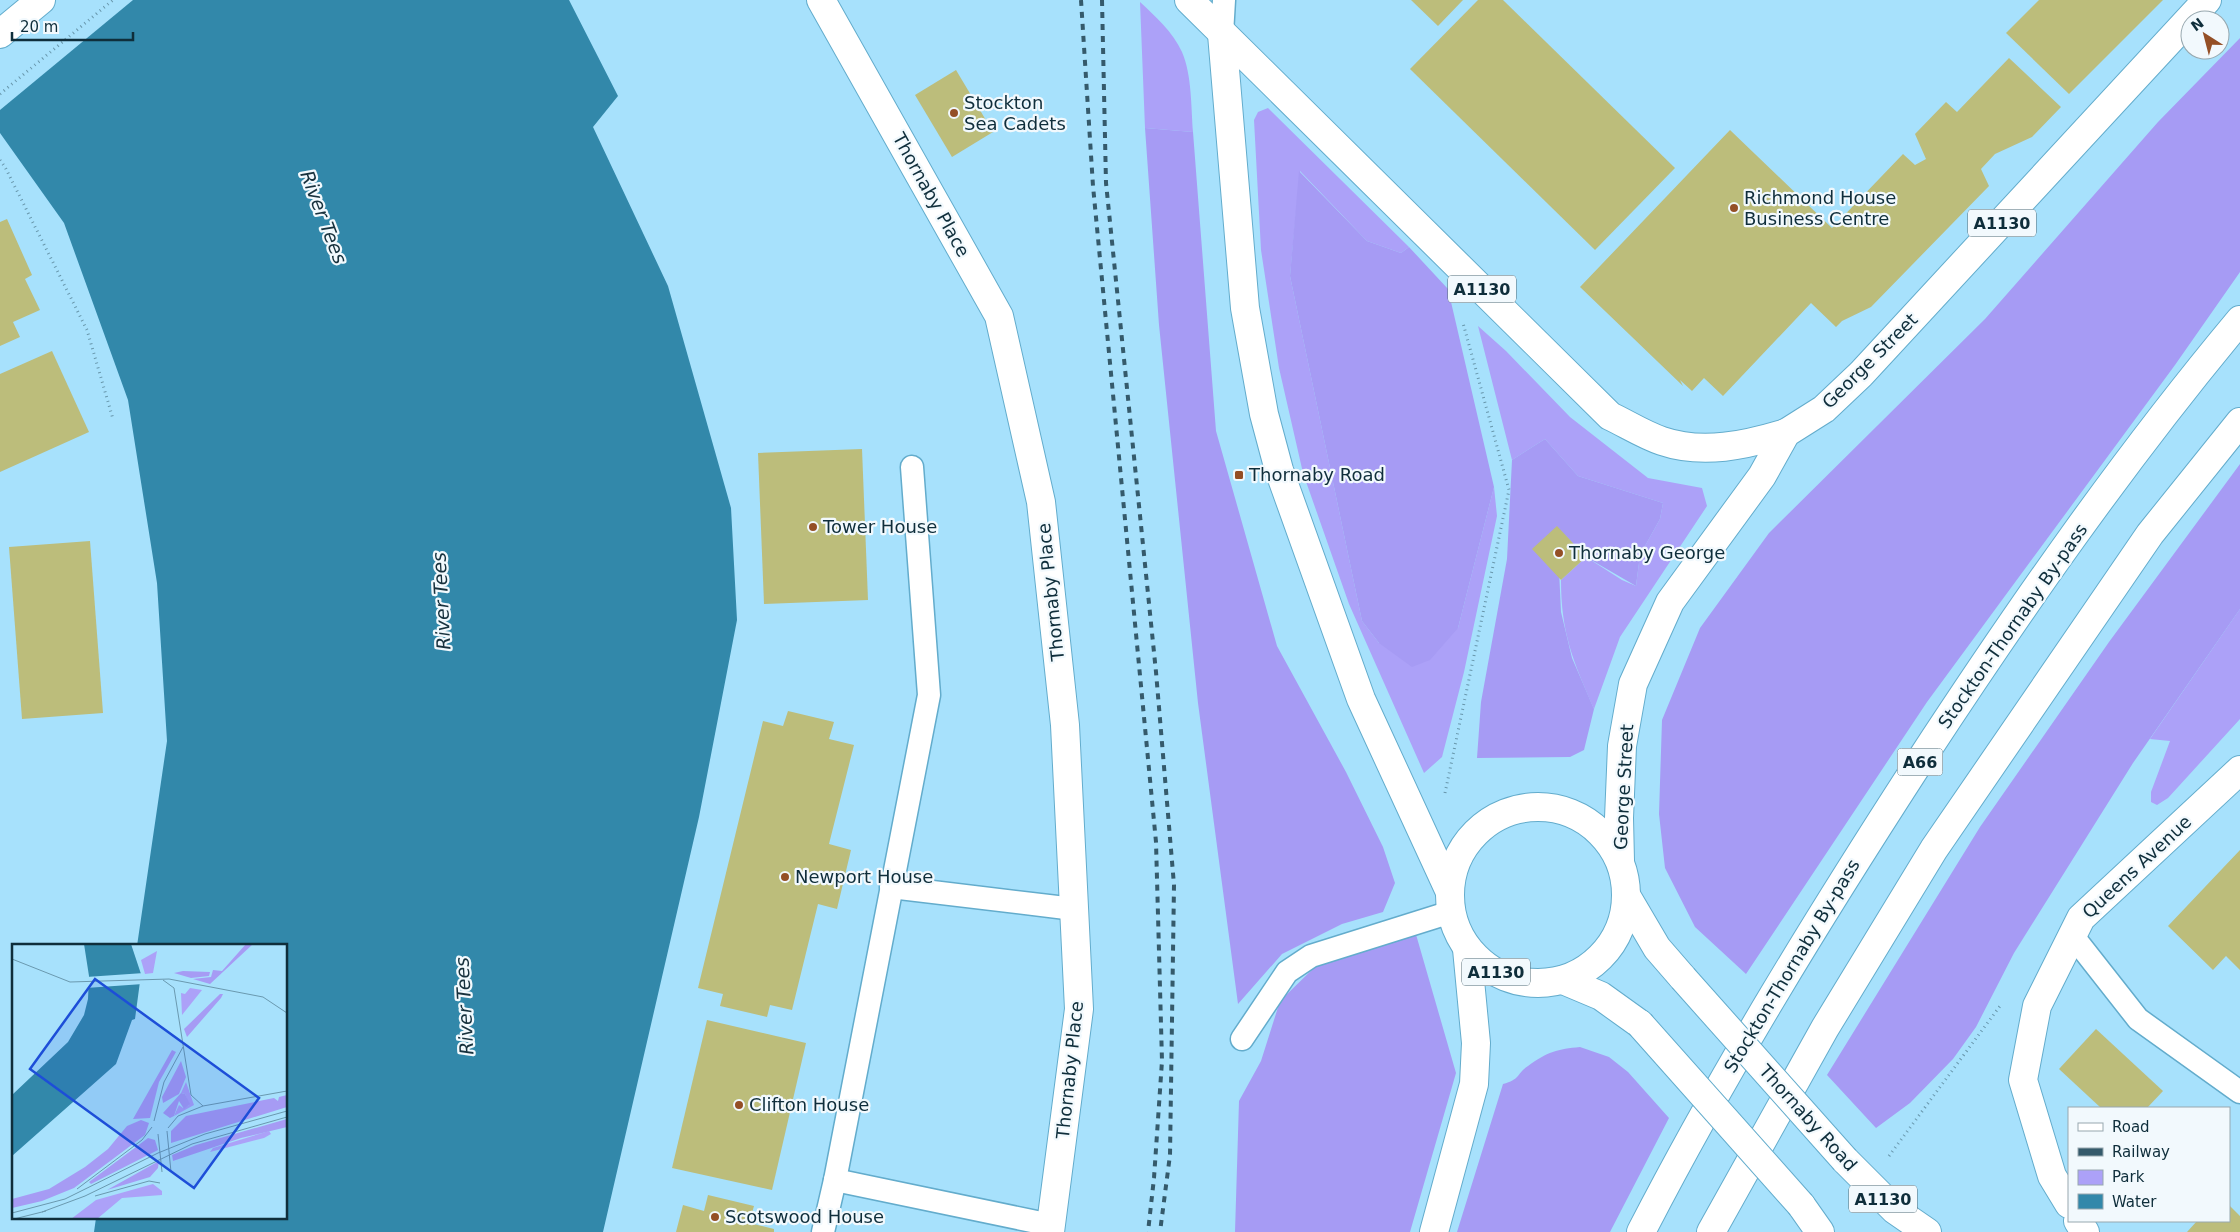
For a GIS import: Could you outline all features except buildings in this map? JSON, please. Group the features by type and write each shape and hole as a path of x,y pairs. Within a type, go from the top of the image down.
{"main road":[{"path":"0,34 41,0"},
{"name":"Thornaby Place","path":"822,0 999,316 1041,502 1064,724 1079,1010 1050,1229"},
{"name":"A1130","path":"1189,0 1222,34 1308,115 1610,416 1662,441 1708,449 1756,442 1786,434"},
{"name":"George Street","path":"1620,861 1618,818 1622,746 1633,684 1670,602 1762,476 1786,434 1824,409 1861,374 2207,0"},
{"name":"A1130","path":"1222,34 1245,308 1264,414 1288,496 1358,690 1450,901 1457,931 1467,949 1486,968 1510,980 1537,984 1563,980 1588,969 1608,949 1622,925 1627,897 1626,879 1620,861 1604,836 1581,818 1553,808 1523,808 1495,818 1472,836 1456,861 1450,901"},
{"name":"Stockton-Thornaby By-pass","path":"1641,1232 1686,1145 1779,984 1854,863 1980,670 2096,506 2187,383 2240,320"},
{"path":"1711,1232 1826,1028 1934,849 2150,534 2240,422"},
{"name":"Queens Avenue","path":"2068,1202 2052,1176 2023,1080 2037,1006 2081,918 2240,770"},
{"name":"Thornaby Road","path":"1627,897 1656,948 1845,1160 1895,1210 1927,1232"},
{"path":"1434,1232 1474,1084 1476,1043 1467,949"},
{"path":"1563,980 1602,996 1640,1024 1801,1205 1820,1232"}],"lane":[{"path":"1222,34 1224,0"},
{"path":"822,1232 835,1180 929,695 912,467"},
{"path":"891,887 1074,909"},
{"path":"1242,1039 1287,972 1311,956 1450,901"},
{"path":"2072,935 2138,1019 2240,1092"},
{"path":"835,1180 1050,1229"}],"path":[{"path":"0,94 114,0"},
{"path":"0,160 6,167 87,330 113,419"},
{"path":"1414,815 1444,798 1509,490 1461,317"},
{"path":"1886,1160 2002,1004"}],"green space":[{"path":"1140,2 1169,31 1182,52 1188,71 1193,132 1145,128"},
{"path":"1268,108 1409,247 1401,253 1367,241 1300,171 1290,276 1362,621 1379,643 1458,628 1494,487 1497,516 1464,672 1442,757 1424,773 1349,604 1303,473 1279,368 1261,250 1254,120 1258,112"},
{"path":"1478,326 1506,351 1570,417 1648,478 1702,488 1707,506 1620,637 1594,709 1574,661 1566,631 1563,616 1561,580 1586,557 1622,580 1636,586 1640,555 1660,519 1663,503 1578,476 1545,439 1512,460"},
{"path":"2240,609 2240,719 2168,798 2157,805 2151,802 2151,792 2170,741 2150,739"}],"shaded area":[{"path":"2240,38 2240,272 2175,365 1927,702 1746,974 1695,927 1665,868 1659,814 1662,720 1700,628 1769,533 1985,319 2158,122 2219,60 2230,60 2230,48"},
{"path":"1145,128 1193,132 1216,431 1277,646 1346,772 1383,847 1395,883 1383,912 1342,924 1282,954 1238,1004 1198,703 1159,325"},
{"path":"1299,171 1367,241 1401,253 1409,247 1448,289 1494,487 1458,628 1430,660 1412,667 1379,643 1362,621 1290,276"},
{"path":"1545,439 1578,476 1663,503 1660,519 1640,555 1636,586 1586,557 1557,527 1561,612 1572,658 1594,709 1584,750 1570,757 1477,758 1481,702 1507,559 1512,460"},
{"path":"2240,464 2240,609 2133,763 2014,953 1976,1027 1953,1059 1910,1103 1876,1128 1827,1075 1980,827 2109,642"},
{"path":"1415,931 1456,1073 1410,1232 1235,1232 1239,1101 1261,1061 1280,1001 1321,961"},
{"path":"1580,1047 1609,1057 1628,1072 1669,1118 1610,1232 1457,1232 1503,1084 1516,1078 1528,1066 1547,1054"}],"water":[{"name":"River Tees","path":"0,0 569,0 618,96 593,127 668,286 731,508 737,620 699,817 603,1232 94,1232 96,1220 288,1220 288,944 137,944 167,741 157,583 128,400 64,223 0,133"}],"pier":[{"path":"0,0 133,0 0,110"}],"railway":[{"path":"1081,0 1093,186 1156,842 1162,1061 1154,1178 1148,1232"},
{"path":"1102,0 1106,183 1156,672 1174,885 1170,1155 1160,1232"}],"place":[{"name":"Stockton Sea Cadets","path":"954,113"},
{"name":"Richmond House Business Centre","path":"1734,208"},
{"name":"Thornaby Road","path":"1239,475"},
{"name":"Tower House","path":"813,527"},
{"name":"Thornaby George","path":"1559,553"},
{"name":"Newport House","path":"785,877"},
{"name":"Clifton House","path":"739,1105"},
{"name":"Scotswood House","path":"715,1217"}]}
